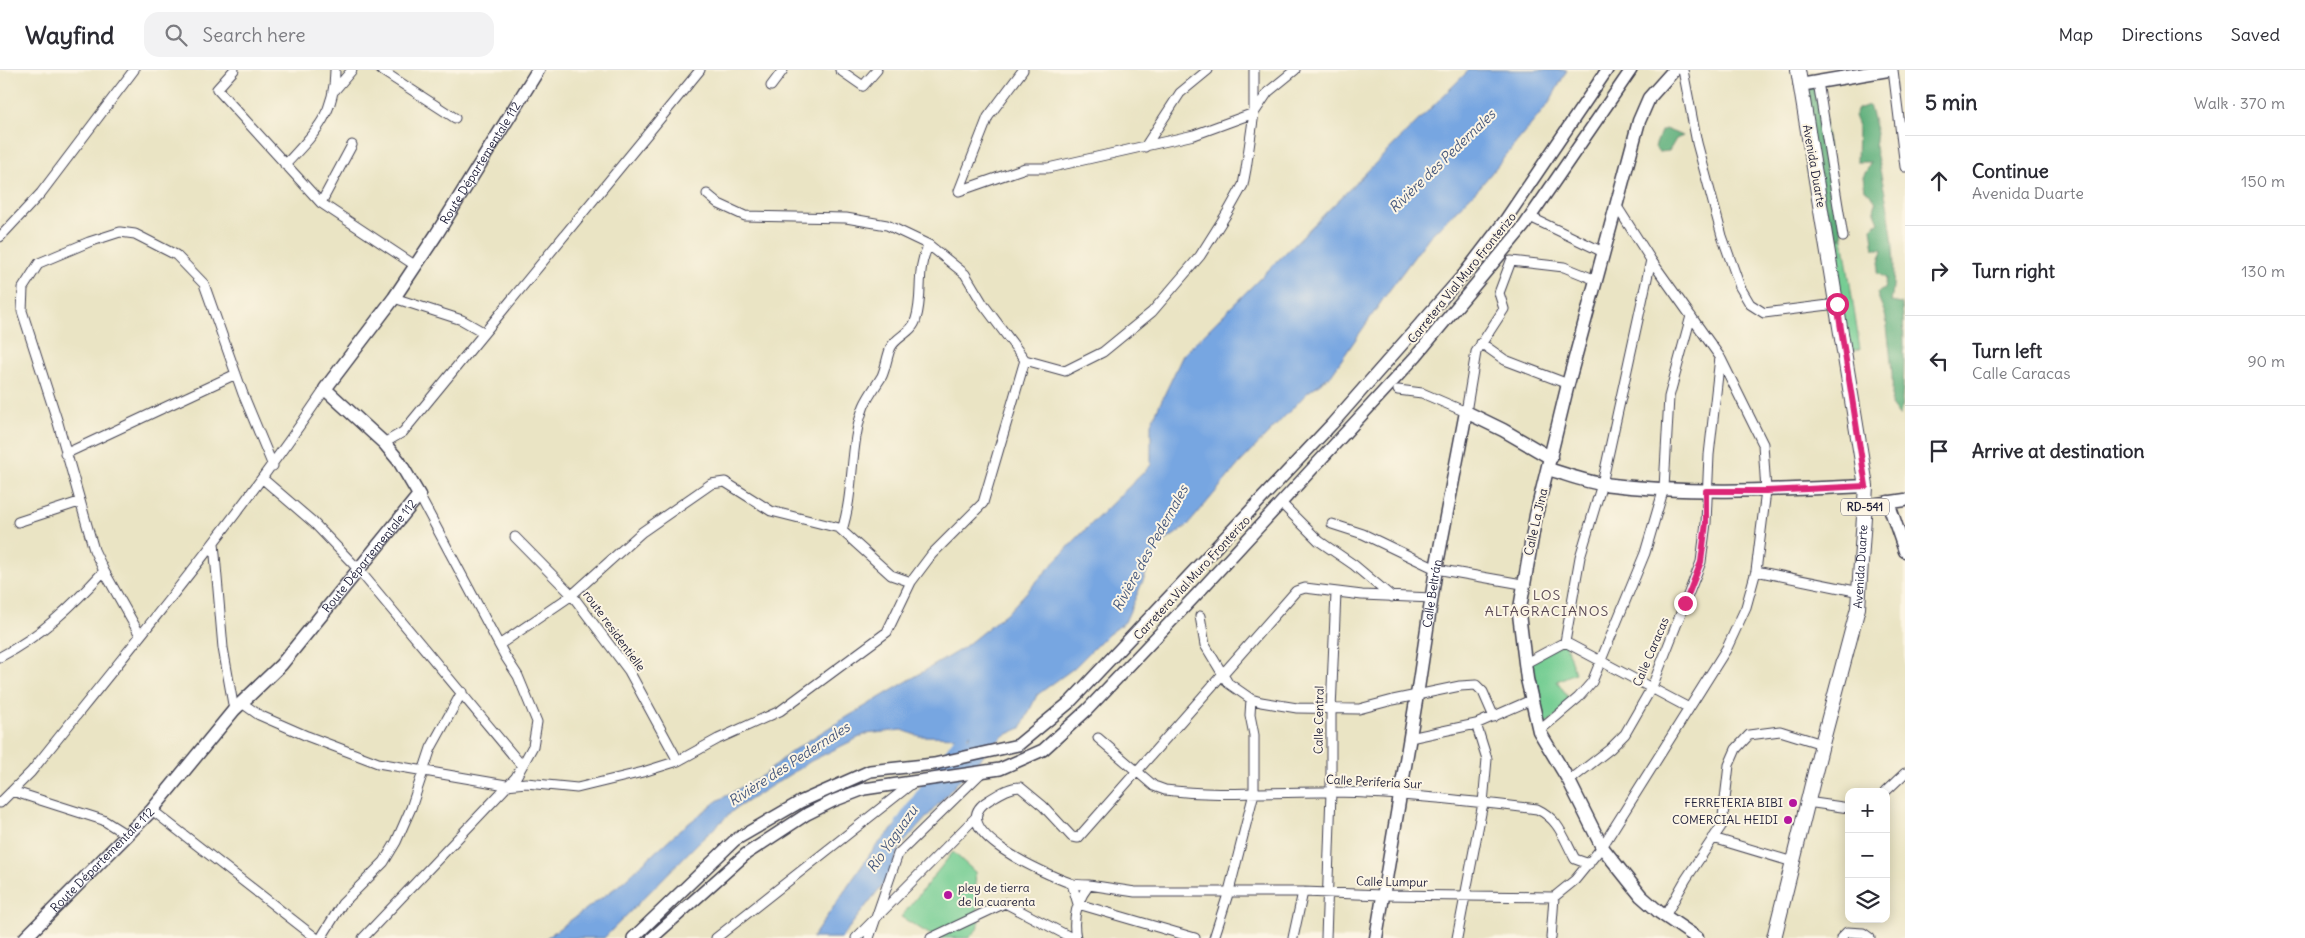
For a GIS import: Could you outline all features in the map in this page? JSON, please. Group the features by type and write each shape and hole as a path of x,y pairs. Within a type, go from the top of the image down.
{"main road":[{"name":"Route Départementale 112","path":"25,938 152,810 238,707 281,665 419,495 399,461 384,443 326,389 416,266 538,70"},
{"name":"Calle La Jina","path":"1674,70 1649,98 1639,121 1568,384 1522,584 1519,614 1532,700 1539,731 1570,780 1602,847 1635,889 1665,916 1695,938"},
{"name":"Avenida Duarte","path":"1774,938 1807,802 1858,608 1866,486 1798,70"},
{"path":"1800,85 1888,70"},
{"path":"1466,412 1503,430 1549,464 1602,484 1706,491 1766,491 1866,486"},
{"name":"Calle Beltrán","path":"1376,938 1418,695 1436,569 1466,412"},
{"path":"1865,506 1905,500"},
{"path":"1888,502 1905,550"}],"street":[{"path":"0,237 41,192 134,70"},
{"path":"234,70 217,89 285,165 321,203 416,266"},
{"path":"285,165 319,128 328,112 335,90 336,70"},
{"path":"335,90 352,70"},
{"path":"381,70 455,118"},
{"path":"384,443 403,432 483,332 700,70"},
{"path":"771,86 783,70"},
{"path":"840,70 863,86 877,70"},
{"path":"1023,70 988,116 958,191 1025,168 1048,168 1194,135 1254,113 1268,92 1295,70"},
{"path":"1144,147 1180,93 1208,70"},
{"path":"707,194 719,204 745,216 846,218 887,225 929,245 965,274 983,304 1025,360 1065,371 1103,352 1152,312 1200,256 1244,184 1254,113 1254,70"},
{"name":"Carretera Vial Muro Fronterizo","path":"633,938 735,840 800,802 870,771 934,764 1018,746 1070,702 1332,424 1464,274 1506,219 1606,70"},
{"name":"Carretera Vial Muro Fronterizo","path":"652,938 746,854 807,814 834,801 864,790 916,780 1000,769 1043,750 1087,710 1416,356 1530,217 1631,70"},
{"path":"1683,70 1697,143 1722,236 1740,287 1750,304 1764,313 1837,304"},
{"path":"1893,70 1905,167"},
{"path":"1818,82 1843,237"},
{"path":"321,203 352,145"},
{"path":"1551,938 1554,897 1575,880 1602,847 1727,648 1746,607 1756,571 1766,491 1763,444 1720,357 1651,260 1616,205"},
{"path":"1530,217 1603,252"},
{"path":"140,635 94,550 65,454 58,423 22,311 23,288 39,263 88,242 120,232 135,234 154,242 176,255 204,284 236,374 273,466"},
{"path":"842,530 848,510 856,436 864,406 882,376 891,348 916,322 919,306 920,269 923,255 929,245"},
{"path":"1565,642 1580,557 1602,484 1651,260"},
{"name":"Calle Beltrán","path":"1466,412 1476,352 1480,343 1504,310 1499,293 1511,261 1564,267 1596,280"},
{"path":"394,298 462,320 483,332"},
{"path":"1539,731 1578,698 1592,682 1645,553 1664,488 1668,397 1692,316"},
{"path":"1480,343 1505,360 1568,384"},
{"name":"Calle Caracas","path":"1570,780 1610,749 1625,734 1652,687 1701,562 1706,523 1706,491 1720,357"},
{"path":"214,543 223,648 238,707 378,763 506,785 526,783 577,788 643,772 678,760 718,739 780,711 886,632 911,582 932,554 983,503 1025,360"},
{"path":"65,454 236,374"},
{"path":"0,803 31,772 214,543 273,466 326,389"},
{"path":"1398,390 1422,393 1466,412"},
{"path":"263,479 313,522 358,569 522,766"},
{"path":"515,537 572,595 642,532 711,484 725,482 771,511 842,530 891,576 911,582"},
{"path":"363,938 506,785 516,777 533,746 537,722 518,676 498,645 419,495"},
{"path":"18,522 79,502"},
{"path":"1281,503 1318,541 1354,565 1392,597"},
{"path":"1332,524 1363,534 1436,569 1522,584"},
{"path":"0,657 29,641 71,606 104,571"},
{"path":"1756,571 1860,592"},
{"path":"856,938 975,818 981,805 1012,787 1020,787 1043,806 1072,837 1078,838 1296,591 1305,588 1392,597 1433,598"},
{"name":"Calle Central","path":"1326,938 1331,792 1330,710 1336,592"},
{"name":"route residentielle","path":"498,645 572,595 629,672 678,760"},
{"path":"1200,616 1205,645 1232,687 1251,699 1297,708 1360,709 1460,686 1476,685 1484,692 1494,717"},
{"path":"1565,642 1689,708"},
{"path":"1526,663 1565,642"},
{"path":"321,938 342,904 384,862 405,824 437,736 451,715 462,692"},
{"path":"1214,938 1229,891 1254,794 1254,735 1250,715 1251,699"},
{"path":"1410,738 1476,724 1532,700"},
{"path":"1458,938 1464,896 1483,803 1487,759 1476,724"},
{"path":"1665,916 1686,879 1722,825 1728,765 1736,750 1749,735 1780,731 1822,744"},
{"name":"Calle Periferia Sur","path":"1098,738 1154,786 1165,790 1254,794 1331,792 1401,795 1537,809 1557,822 1575,859 1589,864"},
{"path":"870,938 898,854 981,773"},
{"path":"1888,788 1905,773"},
{"path":"716,938 916,780"},
{"path":"12,791 103,820 127,835"},
{"path":"1807,802 1845,807"},
{"path":"152,810 316,938"},
{"path":"975,818 976,825 988,839 1009,854 1072,884 1078,904"},
{"path":"1713,838 1793,862"},
{"name":"Calle Lumpur","path":"1072,884 1134,892 1327,892 1383,895 1554,897"},
{"path":"1076,938 1074,925 1078,904 1089,885"},
{"path":"1293,938 1303,892"},
{"path":"931,938 1005,903 1068,937"},
{"path":"1078,904 1195,938"},
{"path":"1840,938 1847,932 1855,931 1870,938"}],"green space":[{"path":"1818,82 1843,237 1827,239 1800,85"},
{"path":"1869,105 1877,133 1875,147 1893,244 1894,263 1891,302 1902,304 1904,360 1900,417 1891,405 1892,373 1886,319 1877,293 1884,289 1886,278 1877,273 1882,249 1874,249 1871,228 1879,222 1874,210 1876,203 1872,195 1865,190 1863,177 1871,162 1857,162 1858,126 1854,116 1858,109"},
{"path":"1665,129 1683,136 1676,139 1669,151 1659,152 1655,147 1661,131"},
{"path":"1843,238 1860,349 1846,352 1827,239"},
{"path":"1565,642 1575,673 1557,681 1572,703 1542,728 1526,663"},
{"name":"pley de tierra de la cuarenta","path":"953,852 975,872 979,927 969,938 936,938 901,917"}],"water":[{"name":"Rivière des Pedernales","path":"1469,70 1567,70 1549,103 1479,188 1429,237 1388,292 1331,375 1307,393 1239,464 1187,526 1158,546 1125,622 1105,637 1074,668 1037,695 1021,728 1003,736 966,773 901,846 887,879 841,938 812,938 875,847 922,799 971,734 966,737 919,736 902,730 866,734 811,761 735,809 699,842 604,938 546,938 618,886 674,835 717,801 765,774 792,751 827,729 963,648 1010,610 1076,539 1151,465 1151,423 1183,355"}],"waterway":[{"name":"Río Yaguazu","path":"903,824 961,741"}],"place":[{"name":"FERRETERIA BIBI","path":"1793,803"},
{"name":"COMERCIAL HEIDI","path":"1788,820"},
{"name":"pley de tierra de la cuarenta","path":"948,895"}],"district":[{"name":"LOS ALTAGRACIANOS","path":"1547,604"}],"route":[{"path":"1685,603 1701,562 1706,523 1706,491 1766,491 1866,486 1837,304"}]}
